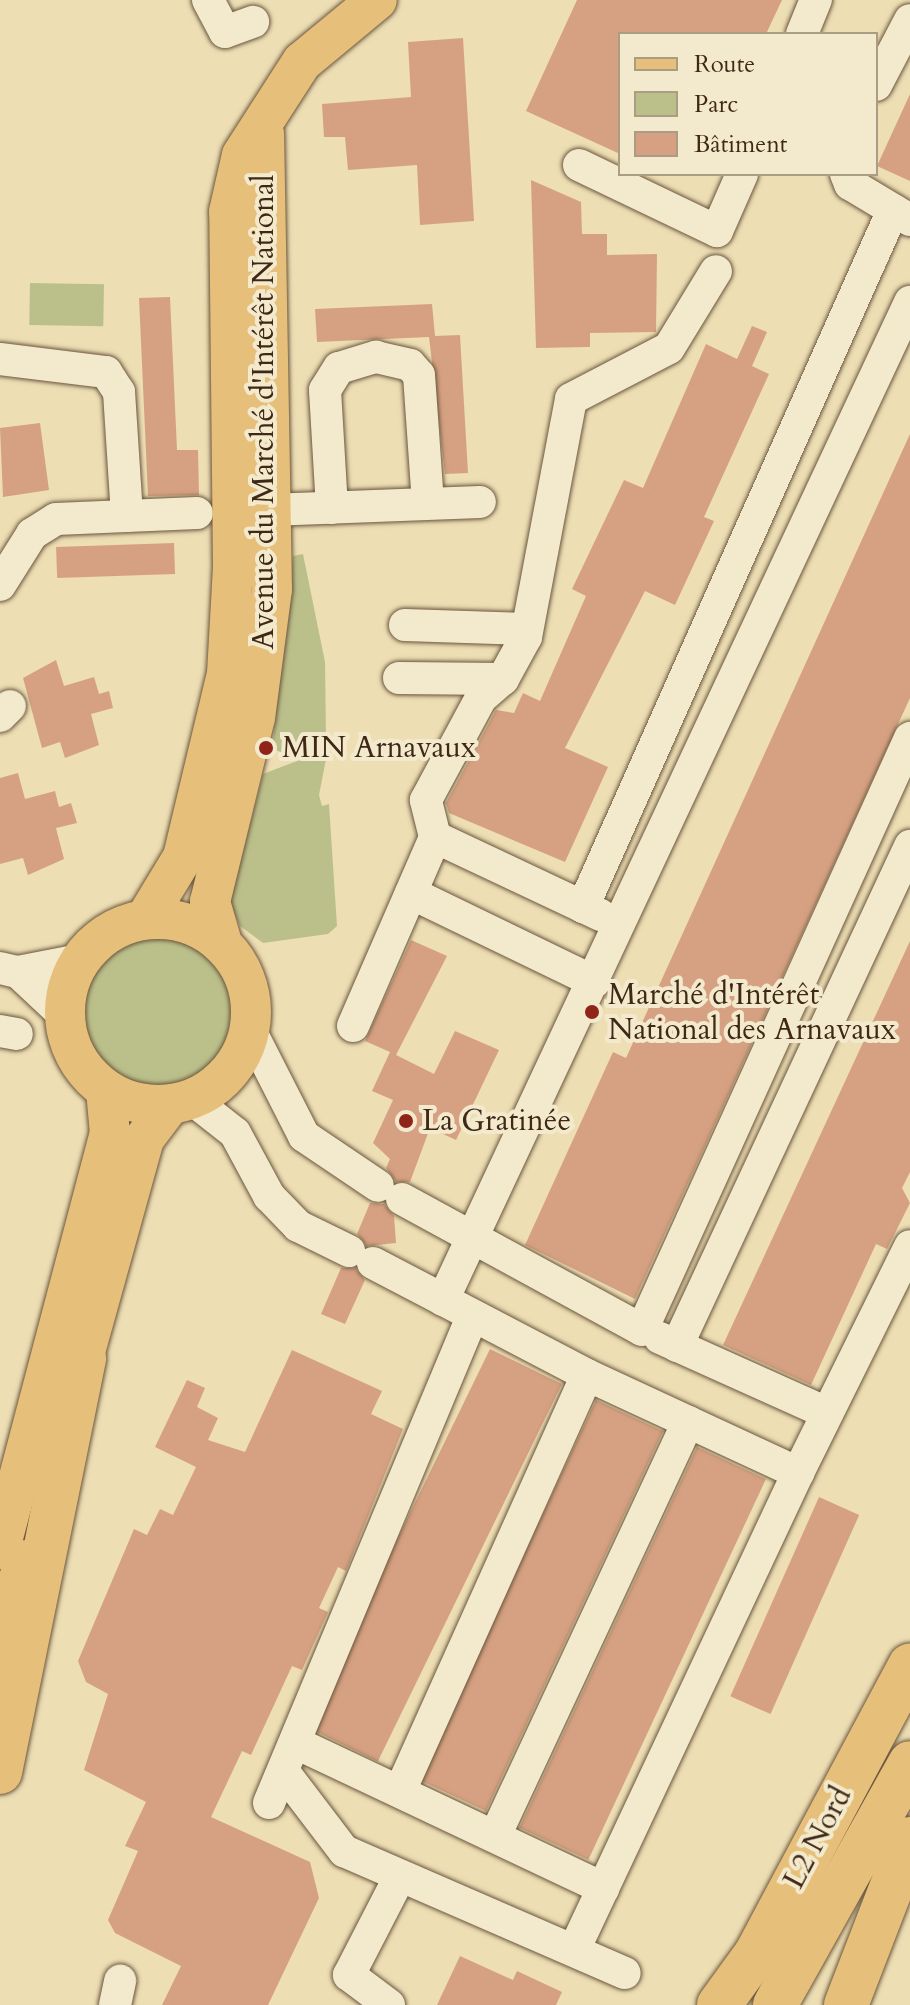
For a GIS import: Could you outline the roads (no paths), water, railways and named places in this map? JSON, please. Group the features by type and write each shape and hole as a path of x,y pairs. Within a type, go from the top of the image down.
{"highway":[{"path":"0,1772 84,1358"},
{"name":"L2 Nord","path":"719,2005 756,1954 910,1666"},
{"name":"L2 Nord","path":"775,2005 910,1763"},
{"path":"846,2005 910,1839"}],"main road":[{"name":"Avenue du Marché d'Intérêt National","path":"146,918 183,857 227,674 233,568 229,212 242,155 264,114 302,62 377,0"},
{"name":"Avenue du Marché d'Intérêt National","path":"222,943 210,902 266,663 269,510 264,114"},
{"path":"0,1649 144,1139 181,1103 231,1072 250,1030 248,984 222,943 199,927 146,918 109,933 80,960 65,1016 70,1045 106,1090 136,1103 181,1103"},
{"path":"0,1549 110,1134 106,1090"}],"street":[{"path":"208,0 225,32 253,22"},
{"path":"803,32 816,0"},
{"path":"878,81 910,20"},
{"path":"579,165 717,231 741,176"},
{"path":"583,907 902,215 850,184 847,176"},
{"path":"353,1026 435,837 426,800 481,698 503,679 527,629 571,399 669,348 716,271"},
{"path":"443,1300 476,1238 910,302"},
{"path":"332,508 325,390 339,368 376,357 410,365 419,375 428,503"},
{"path":"0,359 106,372 119,392 127,516"},
{"path":"269,510 480,502"},
{"path":"0,585 32,534 56,519 197,513"},
{"path":"405,625 527,629"},
{"path":"399,678 503,679"},
{"path":"642,1330 910,738"},
{"path":"435,837 622,925"},
{"path":"677,1346 910,846"},
{"path":"411,893 595,982"},
{"path":"9,970 80,960"},
{"path":"9,970 65,1016"},
{"path":"250,1030 304,1136 390,1192 642,1330 827,1413"},
{"path":"181,1103 235,1133 269,1196 298,1226 587,1375 798,1473"},
{"path":"574,1950 798,1473 910,1246"},
{"path":"269,1803 472,1317"},
{"path":"400,1791 587,1375"},
{"path":"495,1836 688,1422"},
{"path":"289,1757 400,1791 603,1888"},
{"path":"289,1757 344,1851 399,1878 625,1973"},
{"path":"389,2005 349,1975 399,1878"}],"place":[{"name":"MIN Arnavaux","path":"266,748"},
{"name":"Marché d'Intérêt National des Arnavaux","path":"592,1012"},
{"name":"La Gratinée","path":"406,1121"}]}
